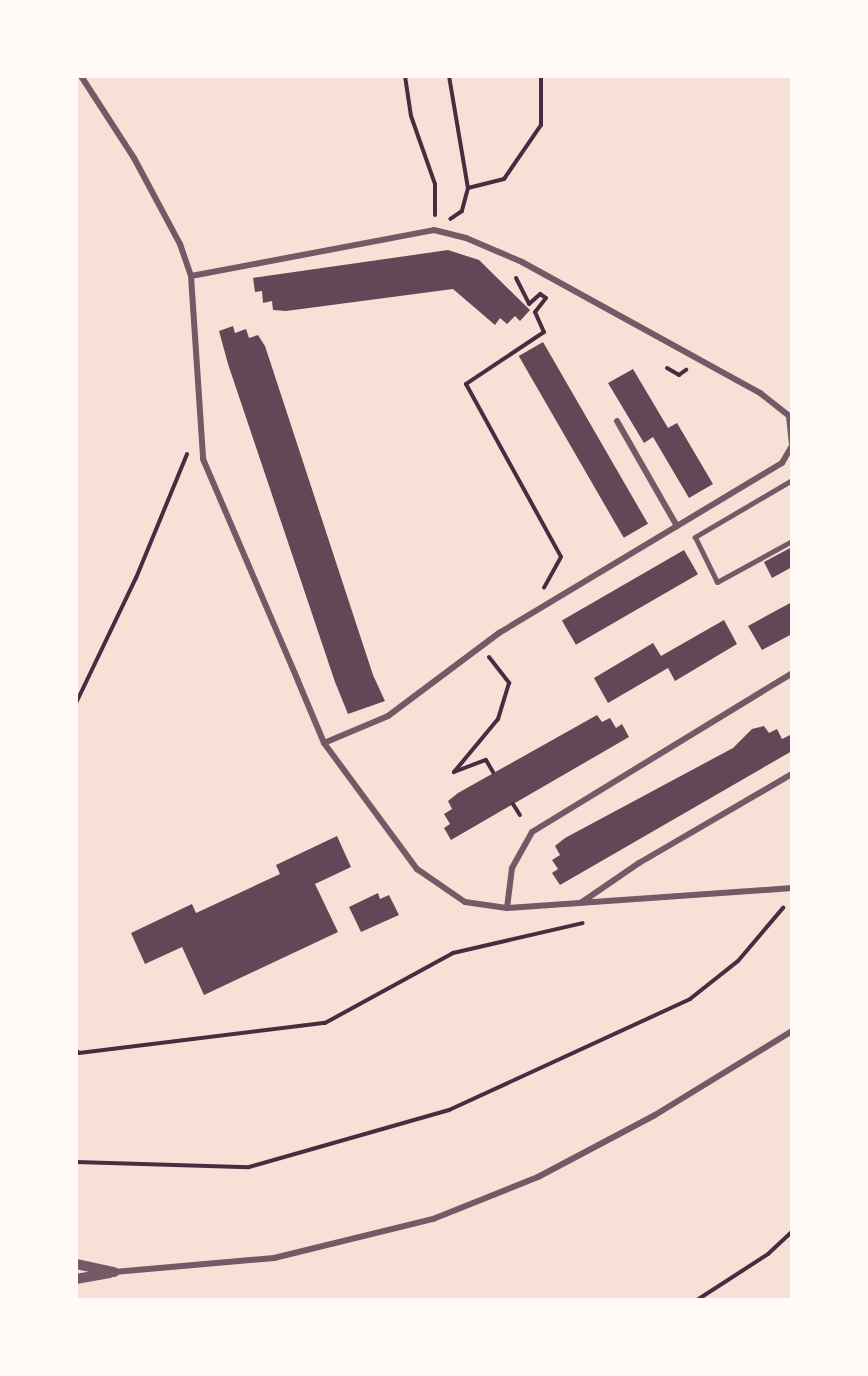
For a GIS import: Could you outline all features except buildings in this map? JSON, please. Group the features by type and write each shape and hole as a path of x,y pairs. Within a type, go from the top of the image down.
{"street":[{"path":"81,76 134,158 180,244 191,276 199,441 324,743 417,869 430,881 465,902 507,908 792,888"},
{"path":"191,276 434,230 466,238 522,262 760,393 789,416 792,445 782,463 499,633 388,716 324,743"},
{"path":"617,421 677,526"},
{"path":"792,480 695,537 717,582 792,541"},
{"path":"507,908 512,868 532,832 792,673"},
{"path":"580,904 639,863 792,774"},
{"path":"76,1279 114,1272 274,1258 433,1219 538,1177 655,1114 792,1031"},
{"path":"76,1264 114,1272"}],"path":[{"path":"405,76 411,116 435,184 434,230"},
{"path":"434,230 462,211 468,188 449,76"},
{"path":"468,188 504,179 541,125 541,76"},
{"path":"525,293 529,304 540,294 546,298 535,312 544,332 466,384 561,557 542,592"},
{"path":"667,368 679,375 686,370"},
{"path":"76,703 136,578 188,452"},
{"path":"493,663 509,683 498,719 454,772 486,760 493,772"},
{"path":"513,804 520,815"},
{"path":"76,1162 249,1167 449,1110 690,999 738,961 783,908"},
{"path":"76,1050 79,1053 325,1023 453,953 583,922"},
{"path":"697,1299 768,1254 792,1232"}]}
